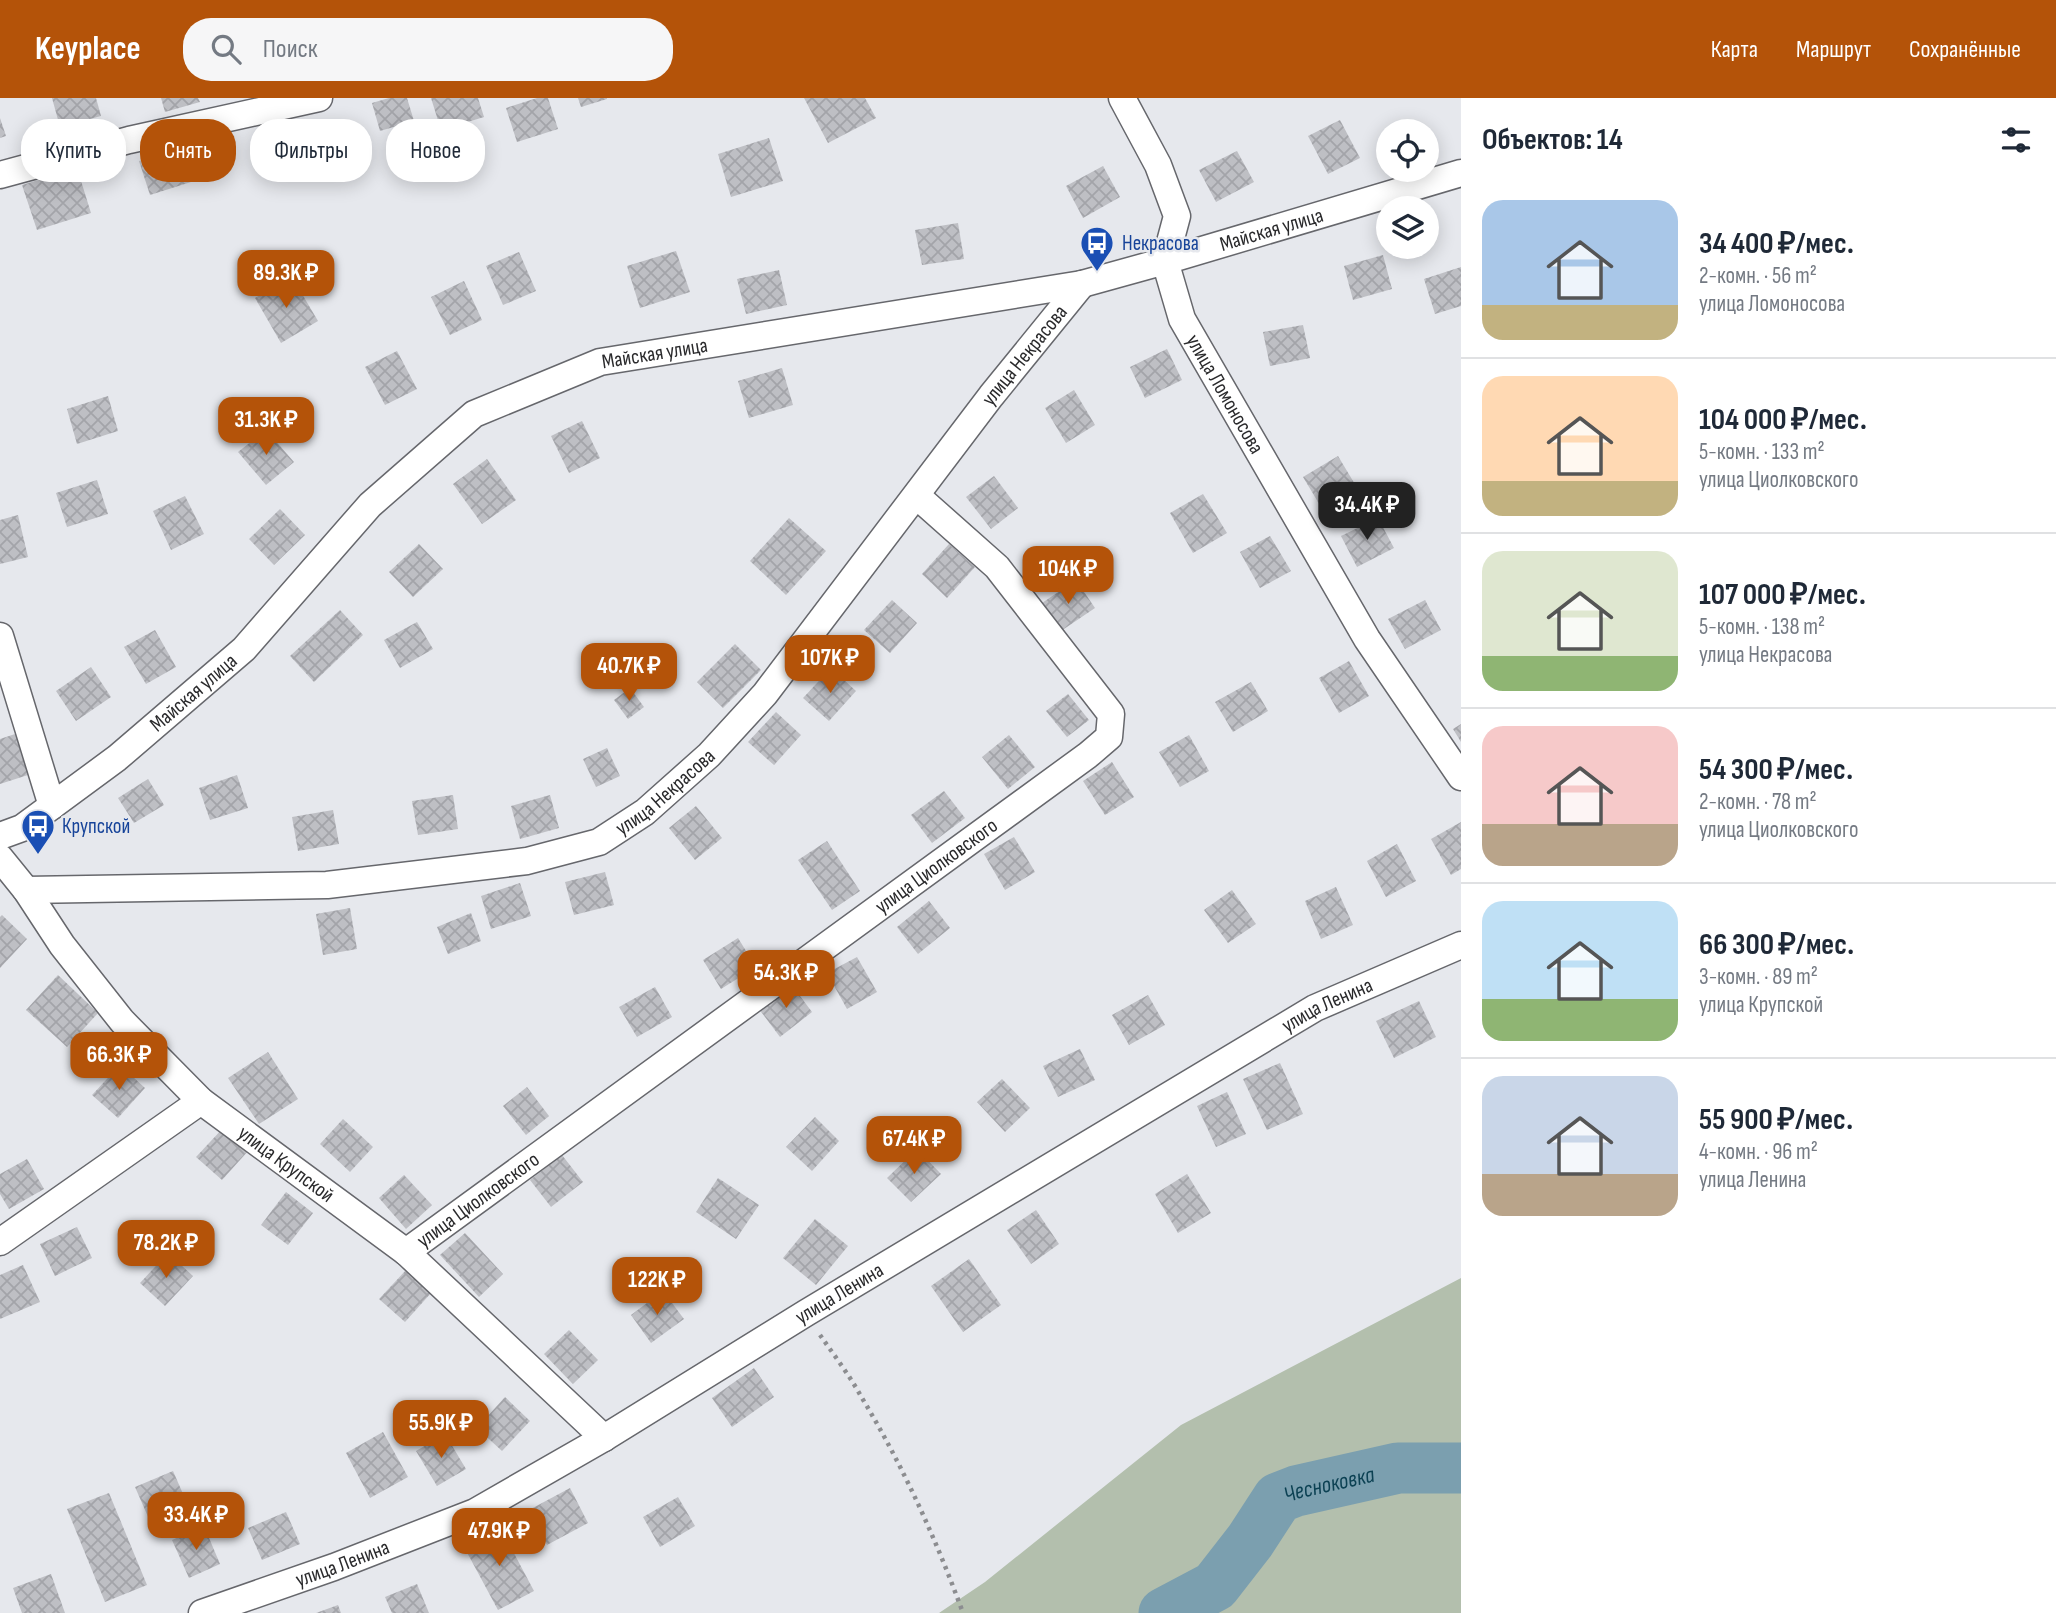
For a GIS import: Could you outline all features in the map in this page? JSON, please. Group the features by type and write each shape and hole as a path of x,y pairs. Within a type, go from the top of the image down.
{"street":[{"path":"0,175 129,140 319,98"},
{"path":"1122,98 1158,165 1177,216 1165,261"},
{"name":"Майская улица","path":"0,836 22,828 117,758 244,649 370,505 474,414 600,362 1082,284 1461,173"},
{"name":"улица Ломоносова","path":"1165,261 1182,319 1367,639 1461,777"},
{"name":"улица Некрасова","path":"26,890 327,885 527,861 599,842 645,812 709,754 765,694 991,396 1082,284"},
{"name":"улица Циолковского","path":"406,1252 1088,755 1109,737 1111,714 997,567 917,496"},
{"path":"0,636 52,806"},
{"name":"улица Крупской","path":"0,858 26,890 62,945 122,1021 201,1101 406,1252 604,1437"},
{"name":"улица Ленина","path":"202,1613 334,1567 475,1512 1315,1009 1461,945"},
{"path":"0,1242 201,1101"}],"path":[{"path":"806,1313 862,1397 902,1471 947,1570 963,1613"}],"green space":[{"path":"1461,1278 1461,1613 939,1613 985,1582 1181,1425"}],"building":[{"path":"52,98 96,98 101,116 90,119 58,119"},
{"path":"161,98 198,98 200,102 165,112"},
{"path":"389,98 407,98 413,119 386,119 386,129 380,131 372,103"},
{"path":"431,98 478,98 484,117 477,119 438,119"},
{"path":"537,98 548,98 558,129 517,142 506,108"},
{"path":"578,98 607,98 607,99 581,107"},
{"path":"804,98 865,98 876,118 828,143"},
{"path":"0,118 6,136 0,138"},
{"path":"1340,120 1360,158 1328,174 1308,136"},
{"path":"769,138 783,181 731,197 718,154"},
{"path":"1237,151 1254,182 1216,202 1199,170"},
{"path":"1103,166 1120,197 1083,218 1066,186"},
{"path":"32,182 81,182 91,213 37,230 22,185"},
{"path":"146,182 191,182 150,195"},
{"path":"958,223 964,259 922,265 915,230"},
{"path":"676,251 690,292 640,308 627,266"},
{"path":"519,252 536,291 503,305 486,266"},
{"path":"1376,257 1384,259 1392,289 1353,300 1344,266"},
{"path":"1461,267 1461,306 1435,314 1424,279"},
{"path":"779,270 787,305 746,314 737,279"},
{"path":"292,277 318,321 281,343 255,298"},
{"path":"464,281 482,320 450,335 431,297"},
{"path":"1303,325 1310,358 1270,366 1263,332"},
{"path":"1167,349 1182,380 1145,398 1130,367"},
{"path":"397,351 417,389 385,405 365,367"},
{"path":"782,368 793,405 749,418 738,381"},
{"path":"1074,390 1095,425 1066,443 1045,408"},
{"path":"108,396 118,431 77,444 67,409"},
{"path":"582,421 600,458 569,473 551,436"},
{"path":"266,430 294,462 266,485 238,452"},
{"path":"1338,456 1356,486 1321,507 1303,477"},
{"path":"487,459 516,500 482,524 453,484"},
{"path":"994,476 1018,508 991,529 966,497"},
{"path":"97,480 108,514 67,527 56,493"},
{"path":"1203,494 1227,533 1193,553 1170,513"},
{"path":"185,496 204,534 171,550 153,511"},
{"path":"280,509 305,535 274,565 249,539"},
{"path":"18,515 28,557 0,564 0,520"},
{"path":"789,518 826,551 786,595 750,561"},
{"path":"1378,518 1394,548 1357,567 1341,536"},
{"path":"1270,536 1291,571 1260,588 1240,552"},
{"path":"419,544 443,569 413,597 389,572"},
{"path":"949,544 975,567 947,598 922,574"},
{"path":"1076,580 1095,608 1061,631 1042,603"},
{"path":"892,600 917,623 890,653 864,630"},
{"path":"1425,600 1441,630 1405,649 1388,619"},
{"path":"340,610 363,635 314,682 290,656"},
{"path":"417,622 433,649 400,668 384,640"},
{"path":"155,630 176,667 146,684 124,647"},
{"path":"735,644 761,670 723,708 697,682"},
{"path":"1349,661 1369,696 1339,713 1319,678"},
{"path":"91,667 111,697 76,721 56,691"},
{"path":"831,668 856,691 829,721 803,698"},
{"path":"1251,682 1268,711 1233,732 1215,702"},
{"path":"630,688 644,707 628,719 614,700"},
{"path":"1068,694 1089,720 1067,737 1046,711"},
{"path":"776,712 801,735 774,765 748,742"},
{"path":"1461,724 1461,742 1453,729"},
{"path":"18,733 31,774 0,784 0,739"},
{"path":"1009,735 1035,767 1008,789 982,757"},
{"path":"1189,735 1209,771 1180,787 1159,752"},
{"path":"607,748 620,776 596,787 583,759"},
{"path":"1112,762 1134,797 1105,815 1083,781"},
{"path":"237,775 248,808 210,820 199,788"},
{"path":"148,779 164,805 134,823 118,798"},
{"path":"944,791 965,818 932,843 911,815"},
{"path":"453,795 458,829 418,835 412,801"},
{"path":"550,795 559,828 520,839 511,806"},
{"path":"696,806 722,838 695,860 669,828"},
{"path":"333,810 339,844 298,851 292,817"},
{"path":"1461,822 1461,869 1451,875 1431,839"},
{"path":"1014,837 1035,872 1005,890 984,854"},
{"path":"827,841 860,891 832,910 798,860"},
{"path":"1397,844 1416,881 1386,897 1367,861"},
{"path":"605,872 614,905 574,915 565,882"},
{"path":"520,883 531,916 491,929 481,896"},
{"path":"1336,887 1353,925 1321,939 1305,901"},
{"path":"1232,890 1256,924 1228,943 1204,910"},
{"path":"929,901 950,928 918,954 897,927"},
{"path":"350,908 357,949 323,955 316,914"},
{"path":"471,913 481,941 448,954 437,927"},
{"path":"2,915 27,939 0,968 0,917"},
{"path":"738,938 756,967 721,989 703,960"},
{"path":"857,957 877,992 847,1009 827,973"},
{"path":"58,975 98,1013 67,1047 26,1010"},
{"path":"791,984 812,1012 780,1037 759,1009"},
{"path":"655,987 672,1017 637,1037 619,1007"},
{"path":"1148,995 1165,1025 1129,1045 1112,1015"},
{"path":"1419,1001 1436,1037 1394,1058 1376,1021"},
{"path":"1080,1049 1095,1080 1058,1097 1043,1066"},
{"path":"268,1052 298,1099 259,1124 228,1078"},
{"path":"1280,1063 1303,1114 1267,1130 1243,1079"},
{"path":"120,1065 145,1088 118,1118 92,1095"},
{"path":"1002,1079 1030,1108 1005,1132 977,1102"},
{"path":"527,1087 549,1116 526,1135 503,1106"},
{"path":"1227,1092 1246,1134 1216,1147 1197,1106"},
{"path":"815,1117 839,1141 812,1171 786,1147"},
{"path":"343,1119 373,1147 350,1172 320,1144"},
{"path":"224,1127 249,1150 222,1180 196,1157"},
{"path":"917,1149 941,1174 911,1202 887,1178"},
{"path":"562,1155 583,1182 551,1207 530,1180"},
{"path":"27,1159 44,1189 9,1209 0,1194 0,1174"},
{"path":"1187,1174 1211,1213 1178,1233 1155,1194"},
{"path":"404,1175 432,1205 406,1229 379,1198"},
{"path":"718,1178 759,1205 736,1239 696,1212"},
{"path":"286,1192 313,1213 288,1245 261,1225"},
{"path":"1036,1210 1059,1244 1031,1264 1007,1230"},
{"path":"815,1219 848,1246 816,1285 783,1258"},
{"path":"77,1227 92,1258 55,1276 40,1244"},
{"path":"465,1233 503,1274 479,1297 440,1255"},
{"path":"168,1253 193,1276 165,1306 140,1283"},
{"path":"969,1259 1001,1305 963,1332 931,1286"},
{"path":"23,1265 40,1302 0,1319 0,1275"},
{"path":"407,1269 432,1292 405,1322 379,1299"},
{"path":"663,1291 684,1319 651,1343 631,1315"},
{"path":"569,1330 598,1360 573,1384 544,1354"},
{"path":"754,1368 774,1397 732,1427 712,1398"},
{"path":"505,1397 530,1421 502,1451 477,1428"},
{"path":"383,1432 408,1477 370,1498 346,1453"},
{"path":"445,1434 466,1469 437,1486 416,1451"},
{"path":"173,1471 187,1503 149,1519 135,1487"},
{"path":"570,1488 588,1523 547,1545 529,1510"},
{"path":"109,1493 147,1585 105,1602 67,1509"},
{"path":"678,1497 695,1526 660,1547 643,1517"},
{"path":"286,1512 300,1544 262,1560 248,1528"},
{"path":"499,1525 534,1591 498,1610 463,1545"},
{"path":"204,1526 220,1564 189,1578 172,1540"},
{"path":"51,1574 65,1613 22,1613 13,1588"},
{"path":"417,1584 429,1613 392,1613 385,1597"},
{"path":"338,1605 341,1613 316,1613"}],"waterway":[{"name":"Чесноковка","path":"1164,1613 1215,1586 1250,1541 1278,1498 1296,1491 1398,1468 1461,1468"}],"place":[{"name":"Некрасова","path":"1097,273"},
{"name":"Крупской","path":"38,856"}]}
